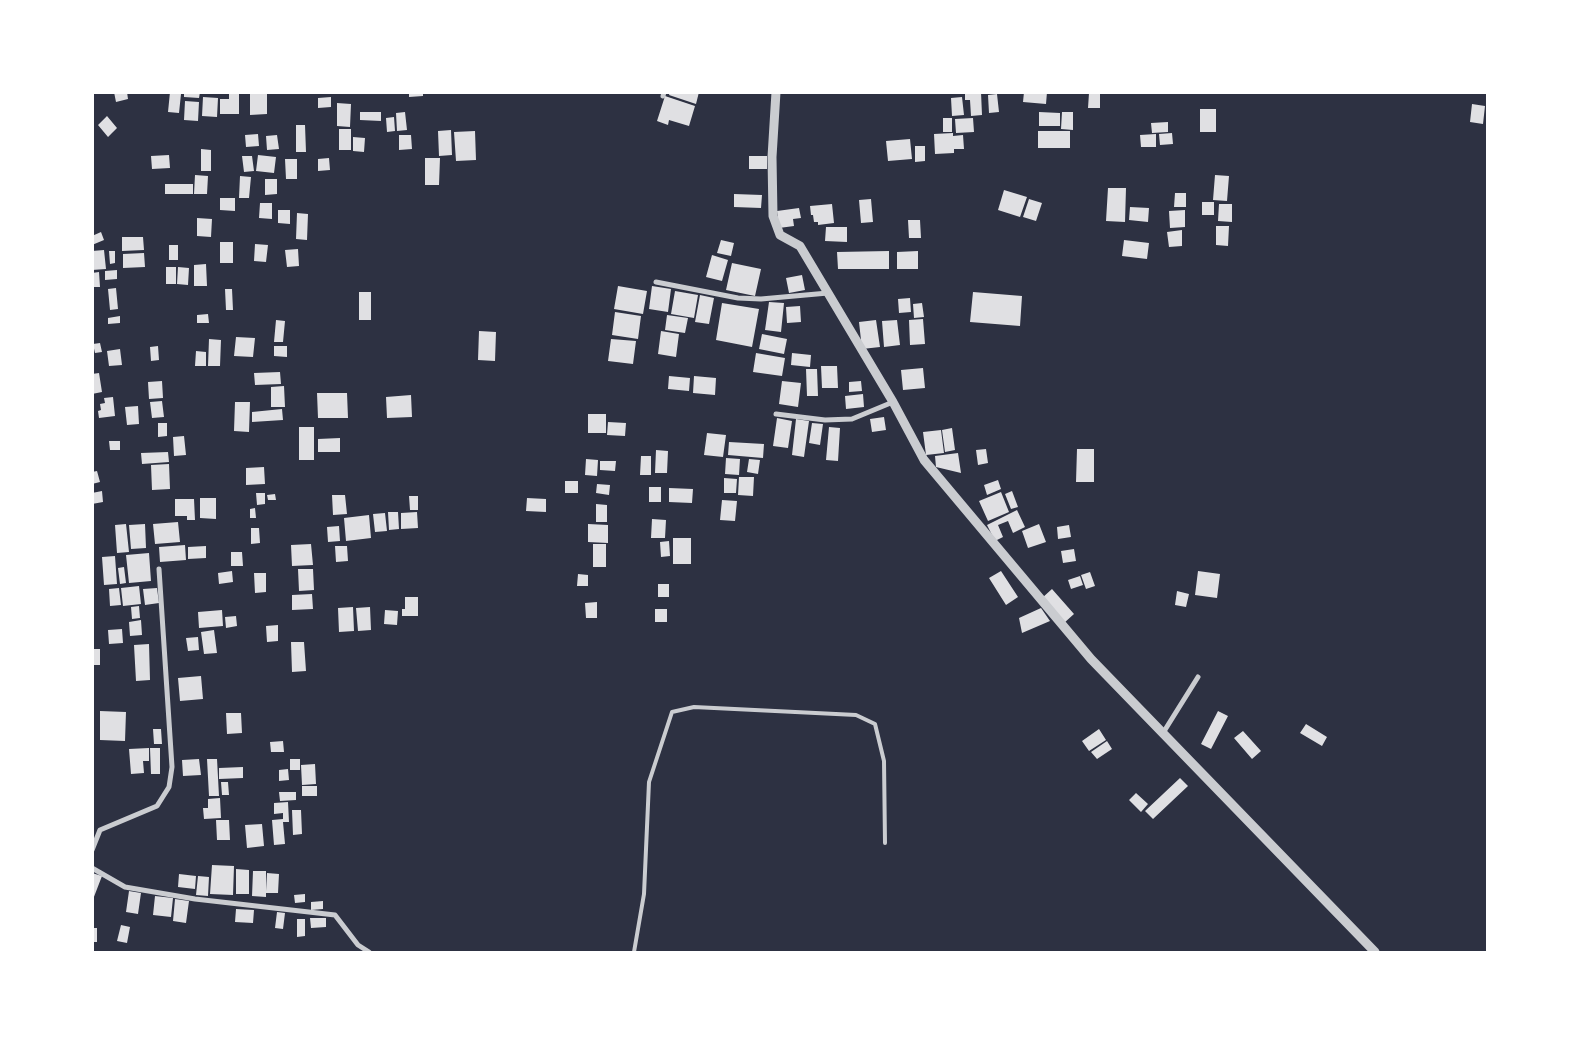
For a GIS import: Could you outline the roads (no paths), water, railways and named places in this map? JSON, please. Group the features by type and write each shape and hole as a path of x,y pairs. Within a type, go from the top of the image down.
{"street":[{"path":"776,92 772,158 773,216 780,235 800,246 893,402 924,460 1092,659 1374,952"},
{"path":"656,282 738,298 761,299 828,293"},
{"path":"776,414 825,420 852,419 893,402"},
{"path":"92,850 100,830 157,806 169,788 172,767 159,569"},
{"path":"1163,733 1198,677"},
{"path":"92,868 125,887 195,898 335,915 358,945 369,952"}],"lane":[{"path":"634,952 644,894 649,782 672,712 694,707 856,714 875,724 884,762 885,843"}]}
